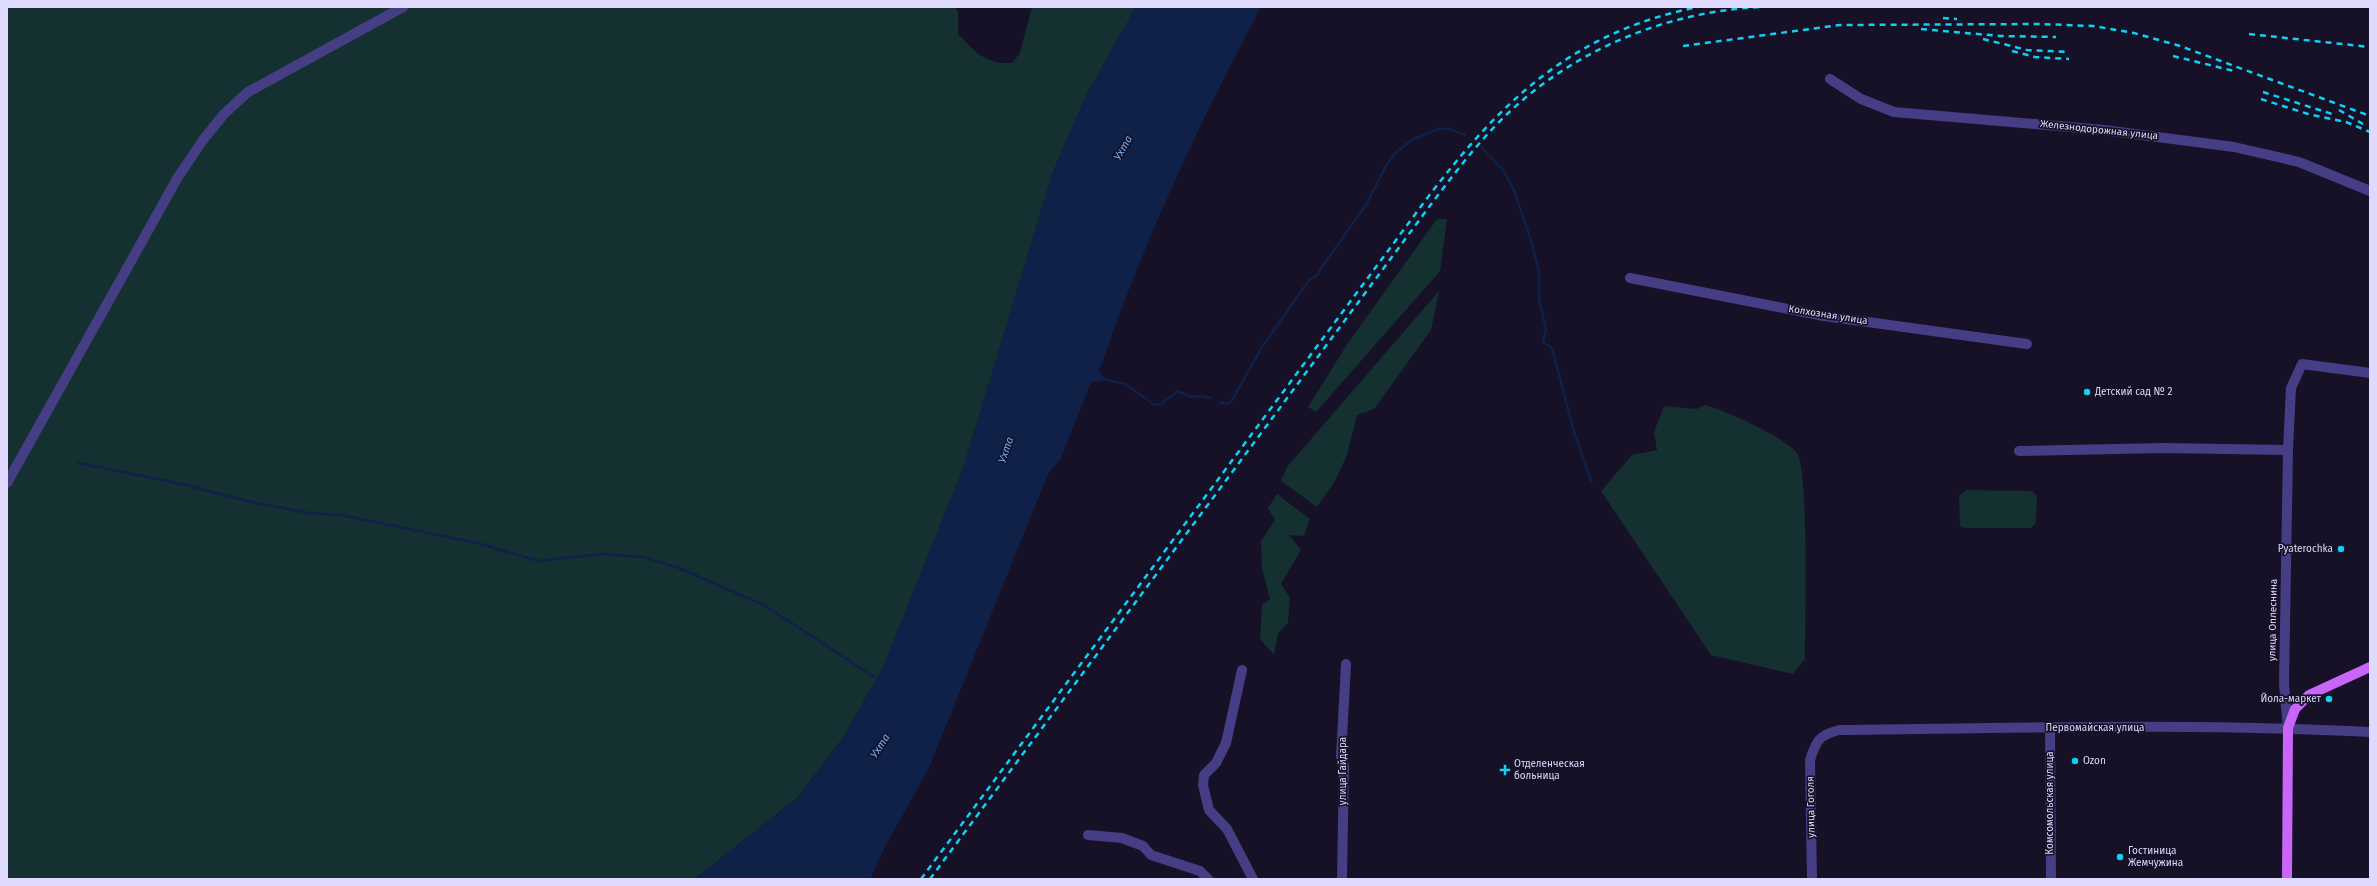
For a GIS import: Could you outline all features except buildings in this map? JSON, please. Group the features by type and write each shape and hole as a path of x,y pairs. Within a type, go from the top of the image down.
{"main road":[{"path":"2288,728 2295,709 2309,695 2370,667"},
{"name":"улица Оплеснина","path":"2287,879 2288,728"}],"street":[{"path":"7,482 178,177 203,140 224,114 248,92 403,7"},
{"name":"Железнодорожная улица","path":"1830,78 1861,99 1894,112 2104,130 2234,147 2299,162 2370,191"},
{"name":"Колхозная улица","path":"1630,278 1824,316 2027,344"},
{"name":"улица Оплеснина","path":"2288,728 2284,684 2288,450 2291,388 2302,364 2370,373"},
{"path":"2019,451 2163,448 2288,450"},
{"name":"улица Гайдара","path":"1342,879 1344,766 1341,757 1346,664"},
{"path":"1242,670 1226,743 1216,763 1204,775 1203,785 1209,810 1228,829 1253,879"},
{"name":"Первомайская улица","path":"1820,737 1839,730 2050,728 2288,728 2370,732"},
{"name":"Комсомольская улица","path":"2050,728 2051,879"},
{"name":"улица Гоголя","path":"1812,879 1810,760 1814,746 1820,737"},
{"path":"1088,835 1122,838 1143,846 1151,855 1200,871 1208,879"}],"green space":[{"path":"7,7 955,7 958,11 958,34 970,47 982,56 995,62 1012,63 1020,53 1032,7 1136,7 1086,96 1053,172 963,469 883,668 842,739 797,798 695,879 7,879"},
{"path":"1437,219 1447,219 1440,271 1316,412 1308,407 1348,343"},
{"path":"1439,291 1431,330 1374,409 1357,415 1347,455 1335,481 1317,507 1281,481 1287,467"},
{"path":"1705,405 1726,412 1780,439 1797,453 1801,465 1805,517 1805,659 1793,674 1711,655 1601,491 1632,455 1657,450 1654,432 1664,406 1697,409"},
{"path":"1966,490 2032,491 2037,496 2036,523 2031,528 1964,528 1960,526 1959,496"},
{"path":"1277,494 1310,519 1304,536 1289,535 1301,550 1281,584 1290,598 1288,623 1278,634 1274,655 1260,639 1262,605 1270,599 1262,568 1261,541 1275,520 1268,508"}],"water":[{"name":"Ухта","path":"1136,7 1261,7 1216,94 1174,182 1118,317 1099,371 1106,381 1091,382 1061,458 1048,474 929,768 886,845 870,879 695,879 797,798 842,739 883,668 963,469 1053,172 1086,96"}],"waterway":[{"path":"1220,402 1227,404 1231,402 1262,347 1309,280 1316,276 1367,203 1387,164 1395,153 1413,139 1439,129 1449,129 1465,135"},
{"path":"1482,148 1503,170 1514,190 1529,234 1539,271 1539,299 1546,329 1543,342 1552,348 1573,428 1591,481"},
{"path":"1103,379 1125,384 1155,405 1161,404 1178,391 1191,397 1201,396 1210,398"},
{"path":"79,463 182,484 251,502 309,513 341,515 477,543 539,561 602,554 643,557 679,568 764,605 879,680"}],"railway":[{"path":"921,879 1425,201 1453,165 1482,132 1511,103 1542,76 1576,53 1613,34 1653,18 1698,7"},
{"path":"930,879 1432,203 1492,129 1529,95 1558,74 1589,55 1621,39 1654,27 1689,17 1724,10 1760,7"},
{"path":"1943,18 1957,19"},
{"path":"1683,46 1840,25 2039,24 2093,26 2134,33 2180,46 2370,116"},
{"path":"1921,29 2000,36 2056,37"},
{"path":"2249,34 2370,47"},
{"path":"1983,39 2027,50 2069,52"},
{"path":"2012,51 2035,57 2069,59"},
{"path":"2173,56 2234,71"},
{"path":"2263,92 2332,114"},
{"path":"2261,99 2308,114 2346,122 2370,132"},
{"path":"2339,110 2363,124"}],"place":[{"name":"Детский сад № 2","path":"2087,392"},
{"name":"Pyaterochka","path":"2341,549"},
{"name":"Йола-маркет","path":"2329,699"},
{"name":"Ozon","path":"2075,761"},
{"name":"Отделенческая больница","path":"1505,770"},
{"name":"Гостиница Жемчужина","path":"2120,857"}]}
